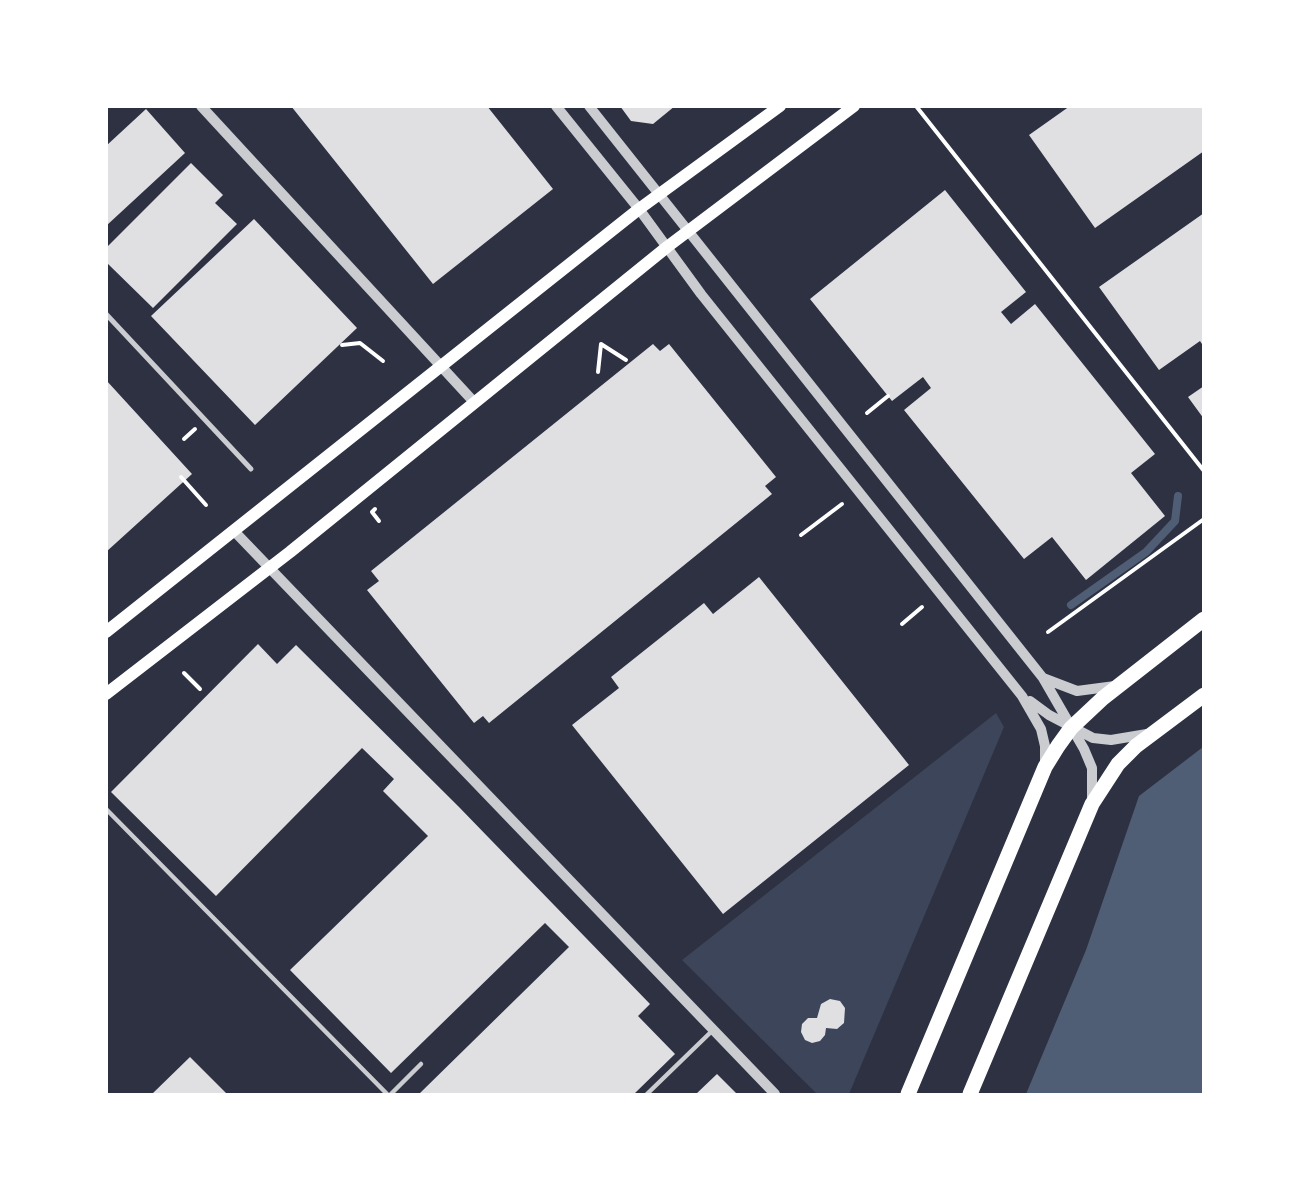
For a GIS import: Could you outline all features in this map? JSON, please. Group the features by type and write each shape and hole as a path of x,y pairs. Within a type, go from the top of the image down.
{"main road":[{"path":"106,632 235,532 639,209 780,106"},
{"path":"106,694 269,568 667,247 854,106"},
{"path":"908,1095 1045,767 1071,728 1203,619"},
{"path":"970,1095 1092,804 1118,764 1154,732 1203,695"}],"street":[{"path":"201,106 474,402"},
{"path":"556,106 639,209 701,294 1022,696 1041,729 1045,746 1045,767"},
{"path":"589,106 1043,678 1092,768 1092,804"},
{"path":"106,314 251,469"},
{"path":"235,532 775,1095"},
{"path":"1043,678 1077,691 1121,685"},
{"path":"1022,696 1071,728 1093,738 1111,740 1154,732"}],"lane":[{"path":"106,809 389,1095 421,1064"},
{"path":"647,1095 713,1030"}],"path":[{"path":"916,106 1203,471"},
{"path":"342,345 360,343 383,362"},
{"path":"598,372 600,344 626,360"},
{"path":"867,413 888,396"},
{"path":"181,477 206,505"},
{"path":"801,535 842,504"},
{"path":"379,522 372,512 380,505"},
{"path":"1048,632 1203,519"},
{"path":"902,624 922,607"},
{"path":"184,673 200,689"}],"shaded area":[{"path":"996,713 1004,727 849,1094 817,1094 682,960"},
{"path":"1203,747 1203,1094 1026,1094 1086,950 1139,796"}],"building":[{"path":"291,106 487,106 553,189 433,284"},
{"path":"620,106 675,106 653,124 631,121"},
{"path":"1070,106 1204,106 1204,151 1095,228 1029,135"},
{"path":"146,109 185,153 106,226 106,146"},
{"path":"191,163 223,195 215,203 237,224 153,308 106,262 106,248"},
{"path":"945,190 1026,292 1001,312 1011,324 1035,304 1155,454 1131,473 1165,516 1086,580 1052,537 1024,559 904,410 931,388 923,377 892,401 810,299"},
{"path":"1204,213 1204,347 1200,341 1159,370 1099,287"},
{"path":"254,219 357,328 255,425 151,316"},
{"path":"653,344 660,351 669,344 776,477 765,486 772,494 489,723 483,716 474,723 367,590 379,581 371,571"},
{"path":"106,380 192,474 106,552"},
{"path":"1204,386 1204,419 1188,397"},
{"path":"759,577 909,765 723,914 572,725 619,688 611,677 704,603 713,614"},
{"path":"258,644 277,664 296,645 458,806 650,1004 638,1016 675,1054 634,1094 419,1094 569,947 545,923 391,1073 290,970 428,836 383,791 394,779 362,748 216,896 111,792"},
{"path":"830,999 840,1001 845,1008 844,1023 837,1029 826,1028 825,1035 820,1041 812,1043 805,1040 801,1032 802,1024 808,1018 817,1018 821,1004"},
{"path":"190,1057 227,1094 152,1094"},
{"path":"717,1074 737,1094 696,1094"}],"waterway":[{"path":"1071,605 1146,552 1175,521 1178,496"}]}
